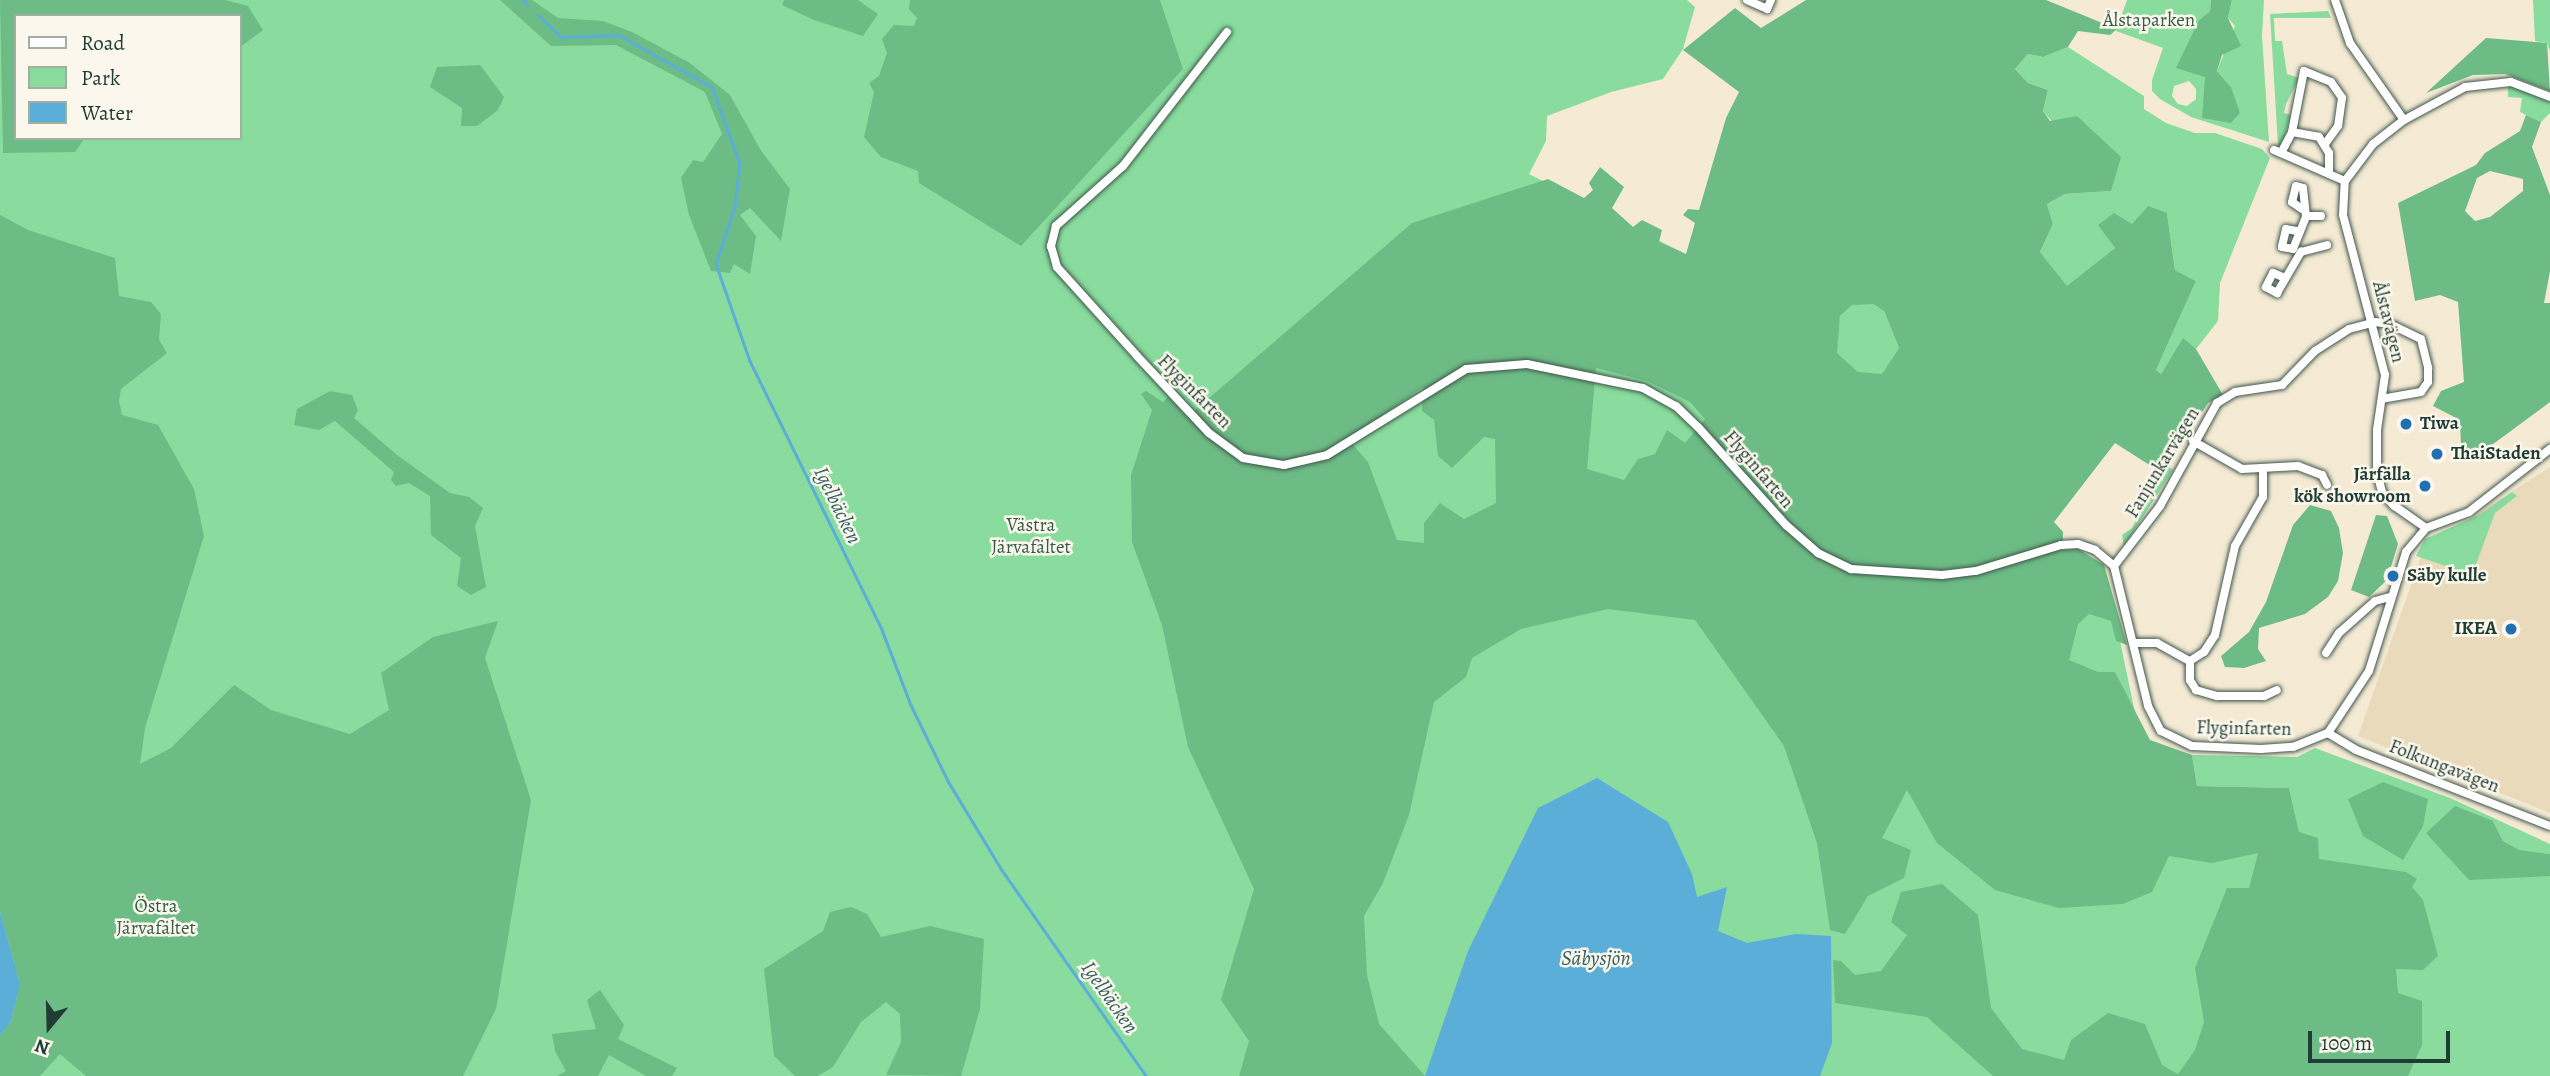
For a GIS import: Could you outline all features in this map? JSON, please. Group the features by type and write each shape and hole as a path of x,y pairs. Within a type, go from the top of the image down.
{"street":[{"path":"1747,0 1767,9 1771,0"},
{"path":"2335,0 2350,43 2404,120"},
{"name":"Flyginfarten","path":"1227,32 1123,166 1056,226 1051,246 1057,267 1121,338 1209,433 1243,458 1284,465 1326,455 1466,369 1527,364 1643,388 1676,406 1786,525 1818,553 1851,569 1942,575 1976,571 2078,544 2095,550 2114,566 2153,721 2172,738 2192,746 2293,747 2328,733"},
{"path":"2325,144 2338,126 2342,98 2331,82 2304,71 2292,131 2278,152 2344,181 2373,144 2404,120 2445,96 2488,82 2511,82 2550,97"},
{"path":"2292,131 2319,137 2325,144 2329,173"},
{"name":"Ålstavägen","path":"2344,181 2343,215 2375,322 2385,375 2375,455 2382,492 2426,528"},
{"path":"2285,278 2297,251 2297,232 2304,213 2321,216"},
{"path":"2297,251 2327,244"},
{"path":"2375,322 2390,324 2421,339 2428,368 2428,382 2421,392 2405,398 2384,398"},
{"name":"Fanjunkarvägen","path":"2114,566 2160,506 2193,441 2217,403 2235,392 2282,385 2315,351 2349,329 2375,322"},
{"path":"2193,441 2242,469 2263,471 2298,466 2322,475 2327,485"},
{"path":"2328,733 2369,671 2406,552 2426,528 2469,512 2550,449"},
{"path":"2189,661 2204,652 2215,635 2235,546 2263,496 2263,471"},
{"path":"2326,653 2339,633 2375,601 2390,597"},
{"path":"2134,643 2157,643 2189,661"},
{"path":"2189,661 2190,680 2196,690 2217,696 2264,696 2277,690"},
{"name":"Folkungavägen","path":"2328,733 2356,750 2550,826"}],"shaded area":[{"path":"2550,467 2550,813 2358,736 2424,548"}],"green space":[{"name":"Västra Järvafältet","path":"0,0 1687,0 1695,7 1683,49 1663,79 1611,92 1547,116 1546,141 1529,174 1838,332 1840,316 1852,304 1873,304 1884,311 1899,348 1892,359 2063,532 2062,550 2078,549 2104,565 2157,817 2258,853 2250,888 2318,859 2299,833 2289,788 2197,786 2192,755 2297,757 2315,748 2450,798 2550,844 2550,854 2522,851 2550,862 2550,1076 0,1076","holes":["2493,821 2503,841 2515,848 2426,833"]},
{"path":"0,0 225,0 248,6 263,30 242,46 242,14 14,14 14,140 84,140 75,152 3,153"},
{"path":"500,0 532,0 558,18 603,21 632,32 690,63 730,95 760,149 790,189 781,241 750,208 740,215 756,236 750,274 734,264 730,273 711,271 689,215 681,178 693,160 703,162 722,134 705,92 616,45 551,46"},
{"path":"784,0 858,0 878,14 863,36 814,20 782,5"},
{"path":"910,0 1160,0 1183,69 1021,246 919,183 918,171 881,157 864,137 874,92 869,83 879,76 887,53 882,39 894,25 914,26 917,18 909,9"},
{"path":"1806,0 2046,0 2117,29 2110,35 2078,31 2068,47 2043,57 2028,54 2015,69 2028,83 2048,90 2043,111 2050,121 2077,116 2121,157 2111,191 2065,194 2047,204 2053,224 2040,252 2067,286 2115,248 2098,225 2114,213 2132,224 2148,206 2167,213 2175,270 2196,281 2156,370 2161,374 2183,338 2196,349 2223,395 2208,403 2162,473 2115,443 2054,522 2063,532 2062,550 2078,549 2104,565 2127,645 2116,641 2111,621 2089,614 2078,624 2069,660 2098,672 2115,672 2150,740 2192,755 2197,786 2289,788 2299,832 2318,838 2319,859 2406,872 2417,879 2412,887 2423,900 2438,956 2423,970 2396,969 2398,993 2422,1001 2422,1045 2408,1076 1993,1076 1927,1017 1835,1003 1833,960 1841,961 1855,975 1881,971 1907,935 1891,922 1901,892 1942,884 1978,915 1991,1008 2022,1049 2064,1060 2071,1040 2108,1013 2145,1024 2162,1065 2178,1074 2195,1050 2204,1022 2195,968 2227,888 2249,888 2258,853 2212,863 2169,856 2152,892 2123,904 2059,908 1995,890 1937,843 1907,790 1882,838 1911,850 1904,878 1868,896 1845,934 1830,930 1817,843 1784,746 1695,620 1608,609 1521,629 1472,658 1466,677 1434,702 1409,815 1383,883 1364,916 1367,975 1379,1024 1425,1076 1239,1076 1249,1041 1221,1000 1254,889 1188,747 1162,625 1132,542 1131,475 1152,410 1141,394 1146,391 1163,402 1168,397 1187,417 1412,223 1548,179 1584,198 1593,190 1589,183 1600,167 1624,187 1612,208 1633,227 1642,220 1662,230 1659,242 1686,254 1695,223 1683,215 1688,209 1699,210 1726,118 1739,92 1683,50 1735,8 1761,28","holes":["1873,304 1884,311 1899,348 1882,374 1858,372 1837,353 1840,316 1852,305","1596,368 1647,381 1690,402 1705,419 1685,443 1667,430 1655,454 1638,459 1624,480 1587,469","1423,387 1422,411 1434,420 1438,456 1452,468 1484,437 1495,439 1496,503 1464,519 1440,503 1424,523 1424,543 1397,540 1368,462 1348,439"]},
{"name":"Ålstaparken","path":"2127,0 2211,0 2210,11 2199,20 2205,77 2231,87 2217,71 2235,26 2228,18 2232,0 2264,0 2262,36 2269,142 2191,117 2160,99 2152,91 2152,80 2163,48 2116,31","holes":["2189,81 2196,89 2196,99 2187,106 2178,104 2172,96 2174,86"]},
{"path":"2211,0 2232,0 2228,18 2241,46 2222,55 2217,71 2231,87 2240,113 2231,123 2202,118 2205,77 2176,68 2199,20 2210,11"},
{"path":"2533,0 2550,0 2550,51 2547,43 2535,41"},
{"path":"2328,11 2331,18 2274,18 2275,41 2282,41 2287,74 2299,78 2286,104 2284,113 2291,115 2282,146 2278,145 2270,14"},
{"path":"2486,38 2547,43 2550,91 2505,74 2473,75 2426,93"},
{"path":"2068,47 2144,96 2144,109 2166,123 2195,133 2215,133 2262,149 2270,158 2220,283 2218,321 2196,349 2183,339 2161,374 2156,370 2196,281 2175,270 2167,213 2132,224 2099,225 2115,248 2067,287 2040,252 2053,224 2047,204 2065,194 2111,191 2043,111 2048,90 2028,83 2015,69 2028,54 2043,57"},
{"path":"480,65 504,97 498,110 477,126 461,126 462,108 430,87 437,67"},
{"path":"2508,84 2550,101 2550,113 2541,122 2520,112 2522,98 2508,97"},
{"path":"2526,115 2541,122 2532,147 2550,195 2550,271 2544,303 2550,303 2550,402 2481,453 2470,454 2461,447 2460,420 2433,406 2441,391 2464,382 2458,302 2440,295 2415,301 2398,203 2476,165 2485,153 2520,131","holes":["2490,171 2523,179 2523,191 2490,217 2475,221 2465,211 2477,178"]},
{"name":"Östra Järvafältet","path":"0,215 28,230 115,258 119,296 151,302 161,314 159,340 167,353 121,389 119,401 122,415 158,425 194,489 204,536 145,728 140,764 171,748 234,685 271,710 350,734 389,710 381,673 433,637 498,621 485,658 531,800 496,1009 463,1076 86,1076 60,1054 40,1076 0,1076 0,1036 11,1021 20,984 0,912"},
{"path":"330,391 352,395 358,410 354,418 397,455 450,493 469,497 483,508 475,526 486,587 471,595 457,586 461,558 431,535 430,496 409,483 396,486 391,480 394,472 335,421 319,430 294,425 297,409"},
{"path":"2167,465 2173,470 2124,546 2122,535 2132,528"},
{"path":"2512,492 2517,496 2495,513 2472,575 2416,556 2425,539 2479,515"},
{"path":"2310,505 2331,511 2339,528 2343,553 2338,581 2328,597 2305,614 2259,628 2258,649 2266,661 2244,668 2225,667 2221,656 2249,632 2266,602 2293,525"},
{"path":"2376,515 2387,516 2398,544 2387,580 2369,597 2351,590"},
{"path":"2383,782 2428,799 2423,826 2403,860 2363,836 2348,799"},
{"path":"2455,806 2493,821 2503,841 2519,850 2550,854 2550,876 2469,880 2426,833"},
{"path":"851,907 867,914 881,937 930,926 984,939 980,1009 961,1076 886,1075 901,1042 900,1014 886,1002 861,1022 833,1067 818,1076 795,1076 774,1056 764,969 823,931 830,912"},
{"path":"600,990 624,1025 618,1039 677,1068 672,1076 646,1076 609,1055 598,1076 557,1076 566,1071 555,1051 552,1034 596,1029 587,1000"}],"water":[{"name":"Säbysjön","path":"1597,778 1668,822 1692,874 1697,897 1727,887 1718,931 1747,943 1796,934 1831,936 1832,1043 1820,1076 1425,1076 1468,951 1538,808"},
{"path":"0,912 20,984 11,1021 0,1036"}],"waterway":[{"name":"Igelbäcken","path":"523,0 528,5"},
{"name":"Igelbäcken","path":"538,15 562,37 619,35 712,87 740,163 735,208 716,264 750,361 881,627 911,705 948,781 1002,870 1146,1076"}],"place":[{"name":"Tiwa","path":"2406,424"},
{"name":"ThaiStaden","path":"2437,454"},
{"name":"Järfälla kök showroom","path":"2425,486"},
{"name":"Säby kulle","path":"2393,576"},
{"name":"IKEA","path":"2511,629"}]}
